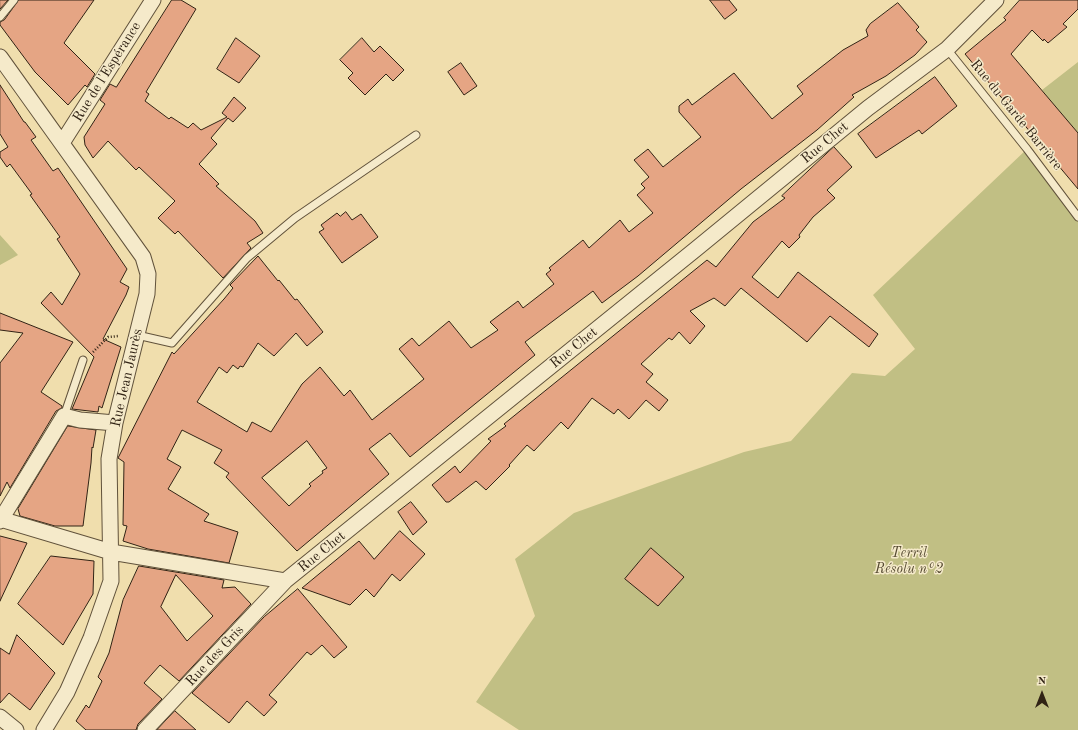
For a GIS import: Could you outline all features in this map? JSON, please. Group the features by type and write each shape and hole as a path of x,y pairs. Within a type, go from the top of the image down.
{"street":[{"name":"Rue de l'Espérance","path":"62,143 153,0"},
{"name":"Rue Chet","path":"0,520 111,552 285,581 868,108 947,49 996,0"},
{"name":"Rue Jean Jaurès","path":"0,57 143,257 148,274 147,294 115,423 109,459 111,581 91,638 67,692 44,730"},
{"path":"0,520 64,416 80,420 115,423"},
{"name":"Rue des Gris","path":"145,730 285,581"},
{"path":"0,717 16,730"}],"lane":[{"path":"0,17 14,0"},
{"name":"Rue du Garde Barrière","path":"947,49 1027,149 1078,217"},
{"path":"137,335 172,343 247,258 295,218 416,134"},
{"path":"64,416 84,360"}],"path":[{"path":"84,360 108,337 137,335"}],"green space":[{"path":"1078,62 1078,138 1042,90"},
{"name":"Terril Résolu n°2","path":"1027,149 1078,215 1078,730 519,730 476,702 535,616 515,559 574,513 744,452 791,441 852,373 885,376 915,349 873,295"},
{"path":"0,235 18,255 0,265"}],"building":[{"path":"0,0 8,0 0,9"},
{"path":"19,0 94,0 64,43 95,74 87,87 85,85 68,105 35,72 0,25 0,22 4,20"},
{"path":"172,0 181,0 196,9 146,92 149,94 145,101 169,119 171,117 188,128 193,123 201,130 227,117 222,113 234,97 246,108 233,122 228,118 211,138 217,144 199,164 219,184 216,186 255,221 263,233 247,243 251,248 223,278 178,231 175,234 158,218 175,201 139,167 136,170 108,141 93,158 85,145 84,137 105,104 100,100 110,84 116,87"},
{"path":"710,0 729,0 737,10 725,19"},
{"path":"1020,0 1078,0 1078,9 1063,24 1067,27 1048,43 1044,39 1043,41 1032,30 1011,54 1078,133 1078,189 965,54 1006,20 1004,18"},
{"path":"898,3 919,27 916,30 927,42 915,55 886,76 852,95 854,97 817,130 741,189 638,276 602,303 593,291 525,342 535,355 410,457 390,433 369,449 389,474 297,551 226,477 229,473 214,463 222,450 182,430 167,459 181,467 168,489 209,514 204,521 238,532 229,563 148,549 123,541 127,526 123,525 124,462 118,458 172,352 174,354 224,299 233,288 230,285 258,256 295,300 297,299 323,332 307,346 296,333 274,356 258,343 243,367 240,366 238,369 233,365 227,373 219,367 197,402 247,432 252,422 271,432 302,384 320,367 344,396 350,390 372,420 424,379 399,349 412,338 419,346 449,321 471,348 498,330 490,322 518,301 523,308 554,284 546,274 551,270 549,268 583,240 589,248 620,220 629,232 653,213 637,195 645,188 641,184 649,177 634,160 648,149 663,167 701,137 679,112 679,106 688,99 692,105 734,73 772,119 803,94 797,86 843,50 868,36 866,30 870,24","holes":["307,441 327,468 322,471 323,473 309,484 311,486 289,506 262,478"]},
{"path":"236,38 260,56 239,83 217,69"},
{"path":"362,38 374,52 380,46 404,70 393,81 386,74 365,95 348,78 353,73 340,60"},
{"path":"461,63 477,86 464,95 448,72"},
{"path":"935,77 957,106 922,134 919,130 876,158 858,134"},
{"path":"0,85 24,122 36,137 31,140 53,171 58,168 127,269 120,282 129,287 103,339 121,347 102,408 99,406 98,412 72,409 94,357 41,303 51,292 62,305 80,274 57,239 60,237 30,195 32,194 10,164 7,167 0,157 0,152 8,147 0,134"},
{"path":"834,147 852,167 827,190 835,198 813,217 799,235 800,237 789,248 782,241 752,277 778,298 798,272 878,334 869,347 830,316 807,342 741,288 725,306 714,298 690,311 705,326 690,344 679,332 672,340 669,338 641,364 653,374 646,382 668,400 659,411 646,400 629,419 618,409 614,414 592,398 568,429 561,422 534,451 527,445 509,465 510,466 486,490 476,481 449,502 446,502 432,485 455,466 460,473 491,441 488,439 506,426 504,424 707,260 716,267 753,222 785,198 782,196"},
{"path":"346,212 352,220 361,214 378,237 342,263 319,232 324,229 321,225 337,213 340,216"},
{"path":"0,313 73,342 41,392 62,406 62,408 56,411 10,488 7,482 0,496 0,363 23,333 0,330"},
{"path":"68,426 96,430 93,448 92,447 83,526 55,526 20,516 18,509"},
{"path":"411,502 427,522 413,535 398,512"},
{"path":"400,531 425,554 400,581 392,574 374,597 366,589 350,605 302,588 359,541 374,559"},
{"path":"0,536 27,543 0,601"},
{"path":"651,548 684,577 658,606 625,579"},
{"path":"51,556 94,561 93,594 63,645 18,604"},
{"path":"139,566 224,580 222,588 235,587 251,604 179,681 160,665 144,683 162,699 138,724 136,730 86,730 76,721 86,705 89,708 102,681 98,677 109,653 123,600","holes":["176,575 213,616 187,641 161,607"]},
{"path":"298,589 347,647 334,658 322,645 311,655 307,652 269,695 277,702 264,716 247,701 229,723 192,693 264,617"},
{"path":"17,635 55,673 30,710 9,693 0,703 0,648 9,654"},
{"path":"175,711 196,730 157,730"}]}
